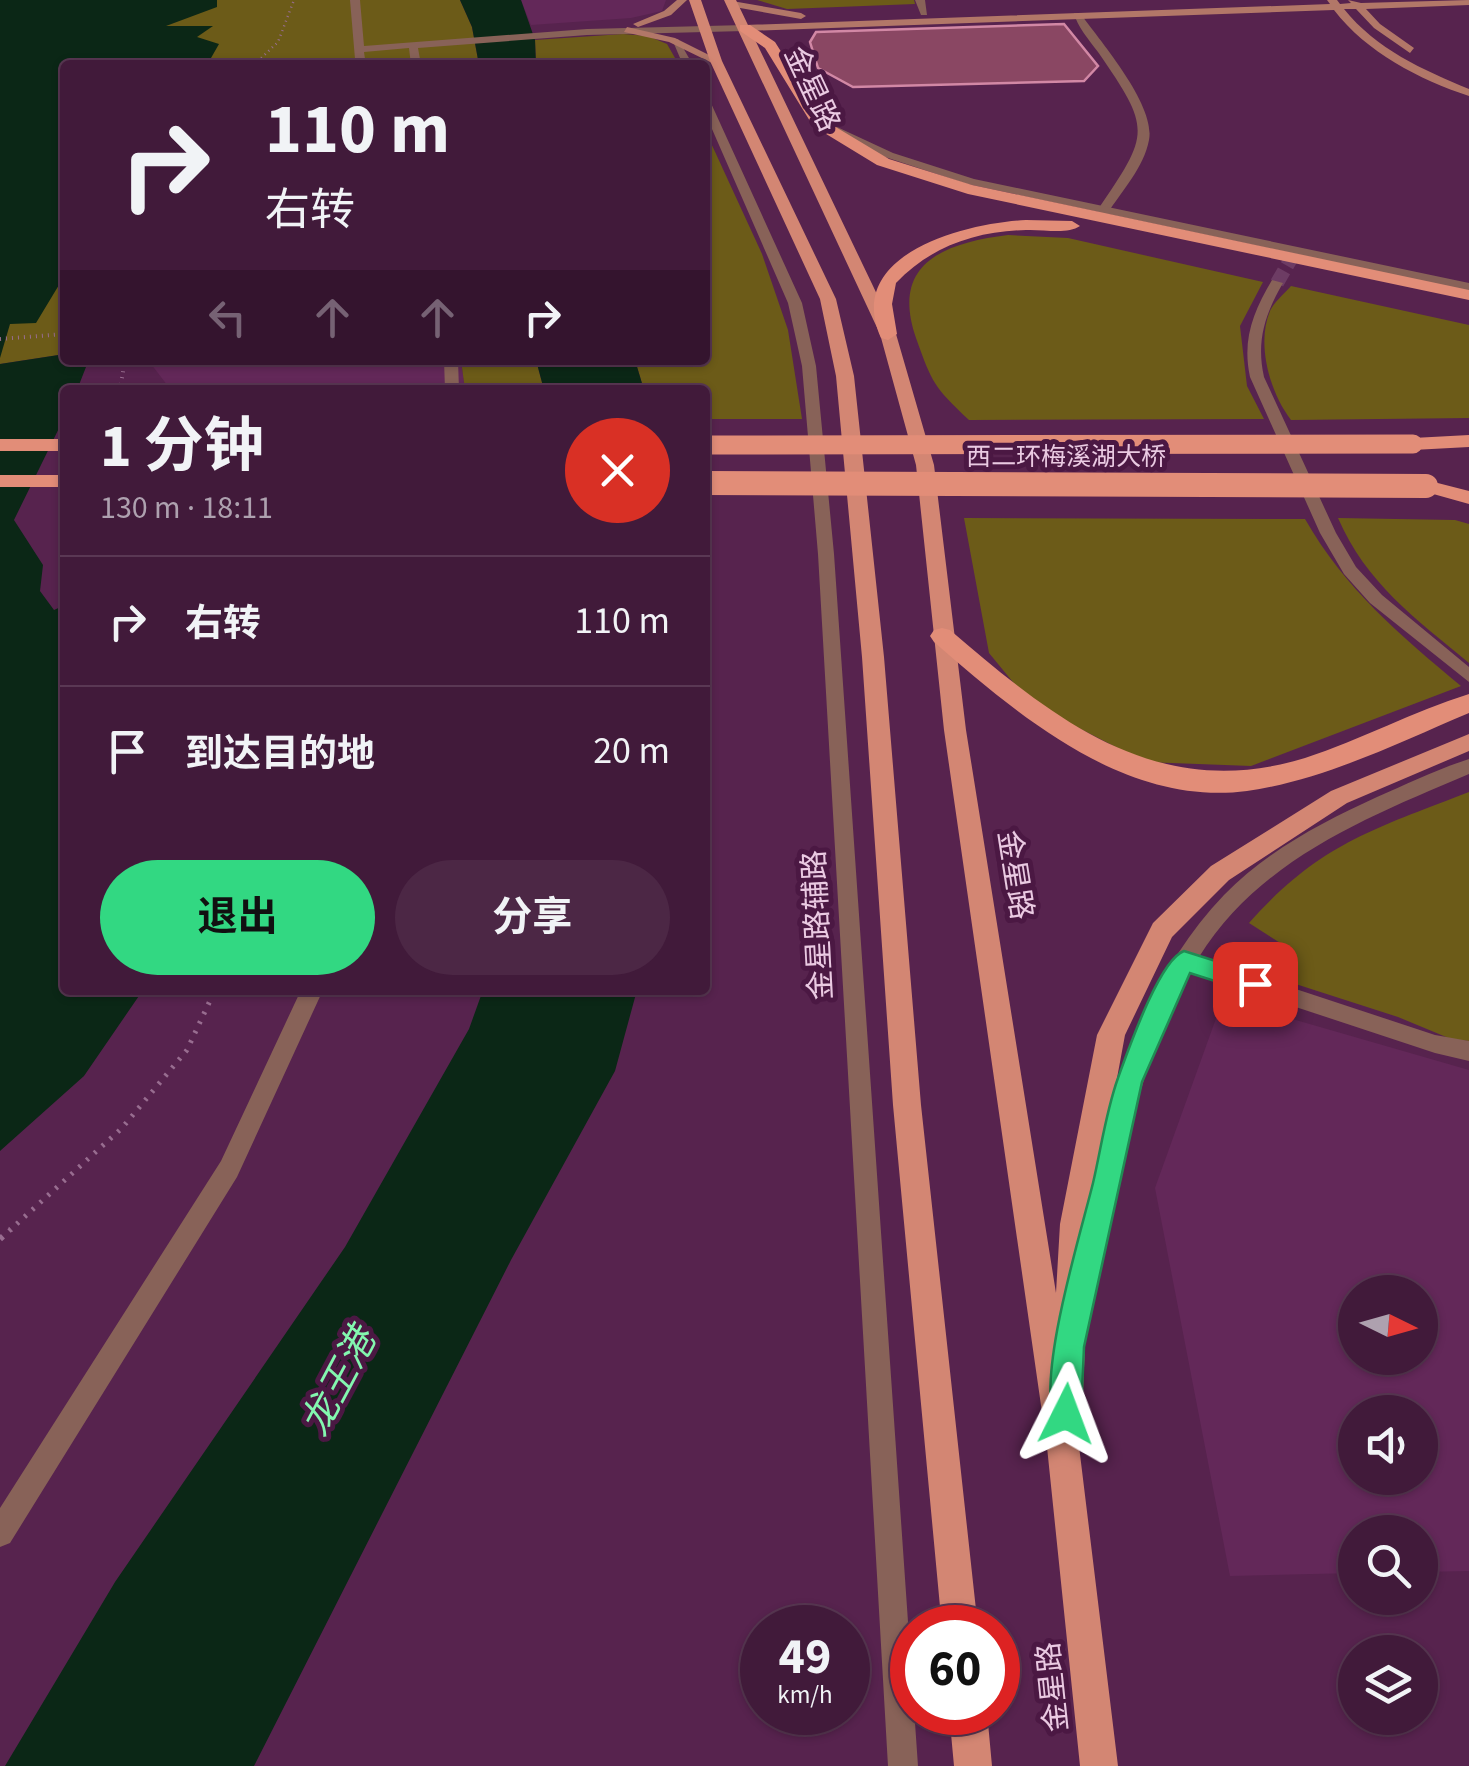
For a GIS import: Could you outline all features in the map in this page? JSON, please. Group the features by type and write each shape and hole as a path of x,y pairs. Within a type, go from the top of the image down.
{"highway":[{"path":"742,23 774,52 808,109 828,132 856,149 939,182 1469,295"},
{"path":"888,334 883,296 888,280 917,254 972,230 1026,224 1078,227 1469,310"},
{"name":"西二环梅溪湖大桥","path":"710,444 1469,441"},
{"path":"0,445 60,445"},
{"path":"0,481 60,481"},
{"name":"西二环梅溪湖大桥","path":"710,483 1469,486"},
{"path":"1426,486 1469,498"},
{"path":"942,636 1023,707 1076,740 1127,763 1183,778 1224,783 1291,771 1469,703"}],"main road":[{"path":"632,27 661,17 682,0"},
{"path":"695,0 716,61 828,299 845,376 872,657 907,1105 958,1605"},
{"path":"731,2 815,22 1284,0"},
{"name":"金星路","path":"731,2 888,334 925,465 942,636 1064,1447 1100,1766"},
{"path":"742,23 1469,2"},
{"path":"1334,3 1355,29 1381,48 1469,94"},
{"path":"1356,3 1390,37 1420,56"},
{"path":"774,52 787,38 815,22"},
{"path":"632,27 676,41 716,61"},
{"path":"1434,63 1469,81"},
{"path":"1064,1447 1075,1224 1111,1035 1162,930 1220,874 1293,825 1339,797 1469,742"},
{"path":"971,1735 974,1766"}],"street":[{"path":"355,0 359,50 413,42 742,23"},
{"path":"920,0 924,14"},
{"path":"1076,15 1138,108 1146,132 1141,149 1103,210"},
{"path":"676,41 686,60"},
{"path":"413,42 415,60"},
{"path":"808,109 840,132 921,167 971,182 1294,254 1469,286"},
{"name":"金星路辅路","path":"710,112 795,302 809,366 826,554 903,1766"},
{"path":"1277,284 1261,308 1252,334 1251,356 1328,534 1350,570 1376,599 1469,676"},
{"path":"1069,1347 1130,1082 1170,982 1184,961 1210,924 1276,862 1352,816 1469,766"},
{"path":"1184,961 1435,1044 1469,1051"},
{"path":"0,1534 229,1168 310,995"}],"path":[{"path":"259,60 278,42 294,0"},
{"path":"0,339 60,334"},
{"path":"0,1239 122,1128 187,1050 212,995"}],"shaded area":[{"path":"0,0 460,0 472,27 478,60 60,60 60,355 0,364"},
{"path":"521,0 666,0 662,11 631,18 531,25"},
{"path":"757,0 914,0 915,4 787,9"},
{"path":"648,36 667,44 676,60 536,60 535,40"},
{"path":"710,141 762,254 788,330 802,419 710,419 710,385 642,385 636,365 710,365"},
{"path":"1008,235 1068,238 1263,282 1240,326 1247,386 1264,419 969,420 931,375 916,338 910,291 928,261 944,251"},
{"path":"1291,286 1469,325 1469,418 1291,420 1271,382 1264,338 1270,311"},
{"path":"152,365 462,365 464,385 167,385"},
{"path":"462,365 537,365 543,385 464,385"},
{"path":"964,518 1305,519 1356,589 1461,686 1251,766 1145,762 1030,703 989,653"},
{"path":"1338,518 1455,520 1469,524 1469,663 1378,581 1349,541"},
{"path":"1469,792 1469,1041 1451,1039 1398,1017 1268,975 1285,946 1249,923 1275,896 1300,874 1350,842"},
{"path":"1223,999 1469,1070 1469,1571 1438,1572 1438,1515 1338,1515 1338,1573 1230,1576 1155,1188"}],"water":[{"path":"0,0 217,0 217,7 166,26 213,26 197,37 219,44 210,60 60,60 60,283 36,323 10,324 0,358"},
{"path":"460,0 521,0 535,40 536,60 478,60 472,27"},
{"path":"60,355 60,365 86,367 79,385 60,385 60,426 14,520 43,565 40,591 54,610 60,607 60,995 140,995 84,1076 0,1151 0,364"},
{"path":"537,365 636,365 642,385 543,385"},
{"name":"龙王港","path":"481,995 636,995 615,1071 511,1260 254,1766 5,1766 115,1582 345,1247 469,1029"}],"building":[{"path":"1064,24 1098,66 1084,81 853,87 818,68 810,42 816,32"}],"tunnel":[{"path":"1277,283 1292,257"}],"route":[{"path":"1066,1414 1069,1347 1130,1082 1170,982 1184,961 1255,984"}]}
